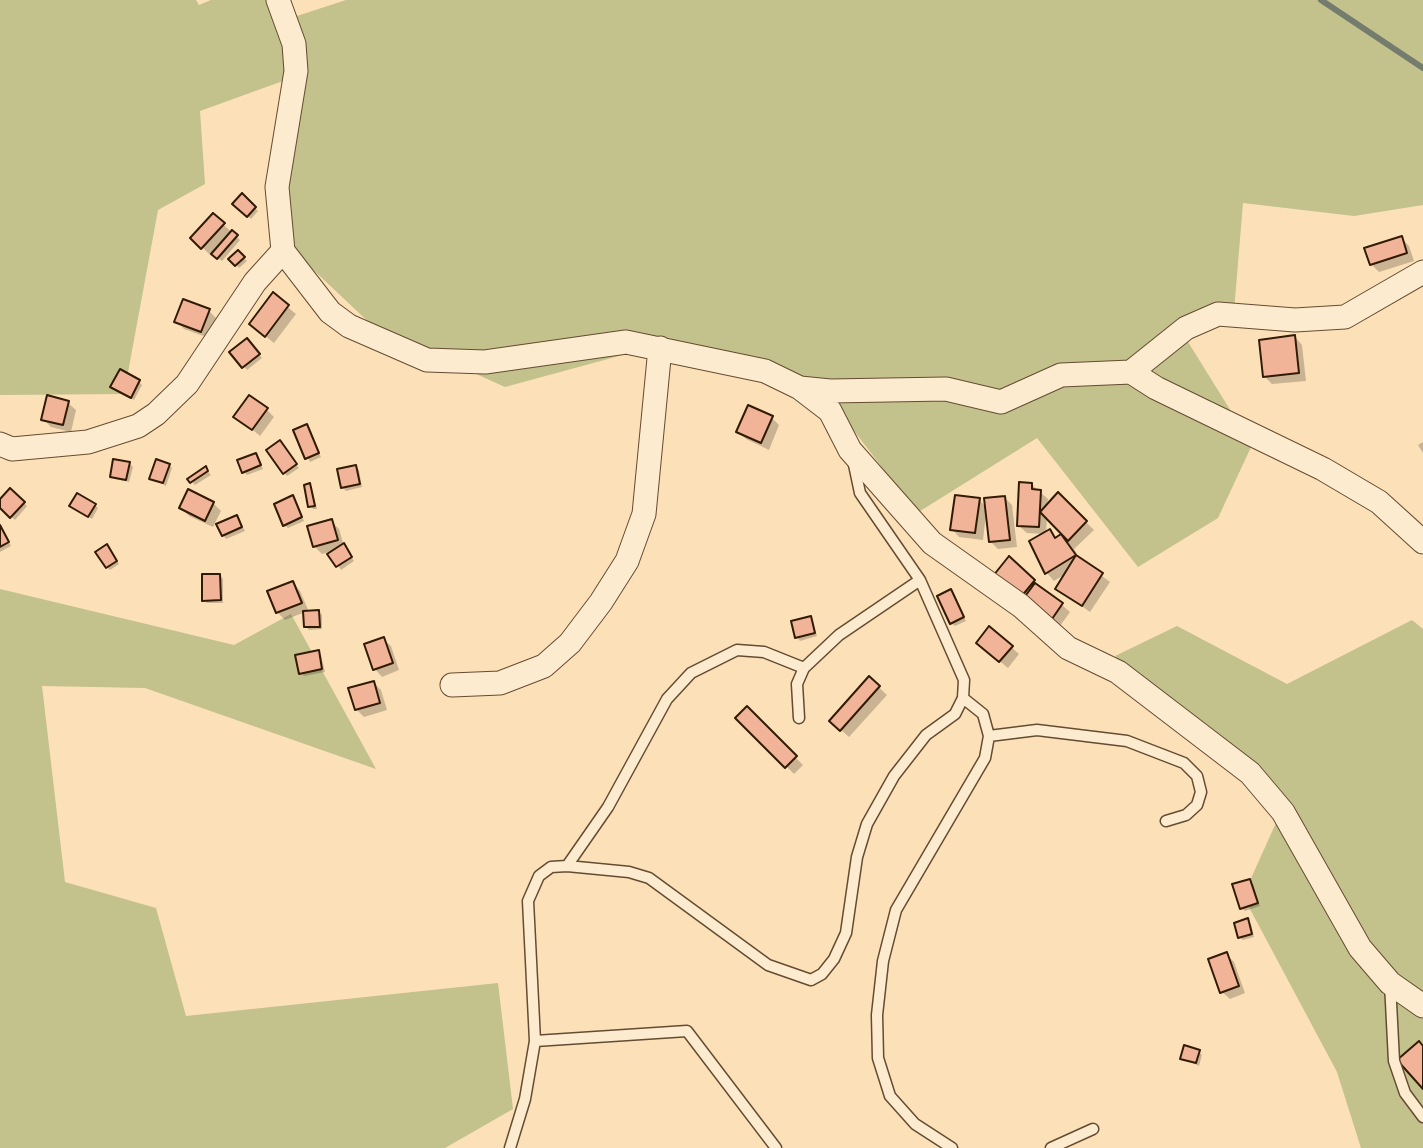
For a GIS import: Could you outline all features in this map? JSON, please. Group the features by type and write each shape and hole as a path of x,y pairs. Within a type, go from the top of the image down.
{"street":[{"path":"278,0 294,44 296,71 277,187 283,251 330,312 349,326 426,360 485,362 626,342 765,371 800,388 830,411 850,450 932,543 1021,606 1068,648 1118,672 1250,773 1283,812 1360,948 1390,983 1423,1006"},
{"path":"4,450 88,442 138,426 156,414 187,384 255,282 283,251"},
{"path":"1131,372 1186,328 1218,314 1295,320 1346,317 1423,272"},
{"path":"452,685 500,683 544,666 570,643 620,571 645,514 660,348"},
{"path":"800,388 830,391 946,389 1001,402 1061,375 1131,372 1156,388 1323,469 1379,502 1423,542"}],"lane":[{"path":"510,1148 525,1099 536,1041 528,901 538,876 551,867 567,866 629,872 649,878 768,965 811,980 822,974 834,959 846,933 857,857 867,824 894,776 926,735 955,714 963,698 964,680 920,580 860,493 850,450"},
{"path":"799,718 797,684 804,668 839,635 920,580"},
{"path":"567,866 608,807 667,699 691,673 737,650 764,652 804,668"},
{"path":"953,1148 915,1124 890,1096 878,1058 877,1015 883,961 896,910 985,758 989,736 983,714 963,698"},
{"path":"989,736 1037,730 1127,741 1184,763 1197,776 1201,792 1197,805 1186,816 1166,821"},
{"path":"1390,983 1394,1061 1405,1093 1423,1117"},
{"path":"536,1041 687,1031 776,1148"},
{"path":"1051,1148 1093,1129"}],"shaded area":[{"path":"0,0 196,0 199,5 211,0 289,0 297,16 346,0 1423,0 1423,205 1354,216 1243,203 1234,311 1175,321 1252,445 1218,518 1138,567 1037,438 917,513 825,393 663,344 505,387 376,329 287,245 294,77 200,111 205,184 158,210 124,394 0,395"},
{"path":"0,589 234,645 291,614 376,769 145,688 42,686 65,882 156,908 186,1016 498,983 513,1109 445,1148 0,1148"},
{"path":"1412,620 1423,629 1423,1148 1361,1148 1337,1072 1243,896 1280,814 1115,656 1177,626 1287,684"}],"building":[{"path":"242,193 256,207 247,217 232,204"},
{"path":"213,213 225,223 201,249 190,238"},
{"path":"232,230 238,235 217,259 211,254"},
{"path":"1402,236 1407,253 1370,265 1364,248"},
{"path":"238,250 245,257 235,266 228,259"},
{"path":"273,292 289,305 265,337 249,324"},
{"path":"183,299 210,309 201,332 174,322"},
{"path":"1295,335 1299,373 1263,377 1259,340"},
{"path":"247,338 260,354 242,368 229,352"},
{"path":"120,369 140,380 131,398 110,387"},
{"path":"47,395 69,401 63,425 41,420"},
{"path":"249,395 268,408 252,430 233,417"},
{"path":"748,405 773,416 761,443 736,432"},
{"path":"307,424 319,453 305,459 293,430"},
{"path":"280,440 297,464 283,474 266,450"},
{"path":"256,453 261,465 242,473 237,460"},
{"path":"113,459 130,462 126,480 110,477"},
{"path":"156,459 170,464 163,483 149,479"},
{"path":"356,465 360,484 341,488 337,469"},
{"path":"206,466 208,471 190,483 187,479"},
{"path":"1019,482 1032,483 1032,489 1041,490 1039,527 1017,526"},
{"path":"310,483 315,506 308,507 304,485"},
{"path":"10,488 25,502 10,518 0,508 0,499"},
{"path":"188,489 214,502 205,521 179,508"},
{"path":"1058,492 1087,521 1068,541 1040,512"},
{"path":"77,493 96,504 88,517 69,506"},
{"path":"293,495 302,517 283,526 274,504"},
{"path":"955,495 980,498 975,533 950,530"},
{"path":"1005,496 1010,540 989,542 984,498"},
{"path":"237,515 242,527 222,536 216,524"},
{"path":"332,519 338,540 313,547 307,526"},
{"path":"0,525 9,542 0,547"},
{"path":"1050,529 1055,538 1061,534 1076,555 1045,574 1029,541"},
{"path":"344,543 352,557 336,567 327,554"},
{"path":"107,544 117,561 106,568 95,552"},
{"path":"1076,555 1103,573 1082,606 1055,589"},
{"path":"1009,556 1035,580 1021,597 993,576"},
{"path":"202,574 220,574 221,600 202,601"},
{"path":"293,581 302,603 276,613 267,591"},
{"path":"1035,583 1063,603 1052,619 1023,599"},
{"path":"951,589 964,617 950,624 937,596"},
{"path":"319,610 320,627 304,627 303,611"},
{"path":"811,616 815,633 795,638 791,621"},
{"path":"989,626 1013,646 999,662 976,643"},
{"path":"384,637 393,663 373,670 364,644"},
{"path":"319,650 322,669 299,674 295,655"},
{"path":"869,676 880,686 840,731 829,721"},
{"path":"374,681 380,703 355,710 348,688"},
{"path":"747,706 797,756 785,768 735,718"},
{"path":"1250,879 1258,903 1240,909 1232,884"},
{"path":"1248,918 1252,934 1238,938 1234,923"},
{"path":"1227,952 1239,986 1220,993 1208,959"},
{"path":"1419,1041 1423,1046 1423,1089 1397,1060"},
{"path":"1184,1045 1200,1050 1196,1063 1180,1059"}],"waterway":[{"path":"1321,0 1423,68"}]}
